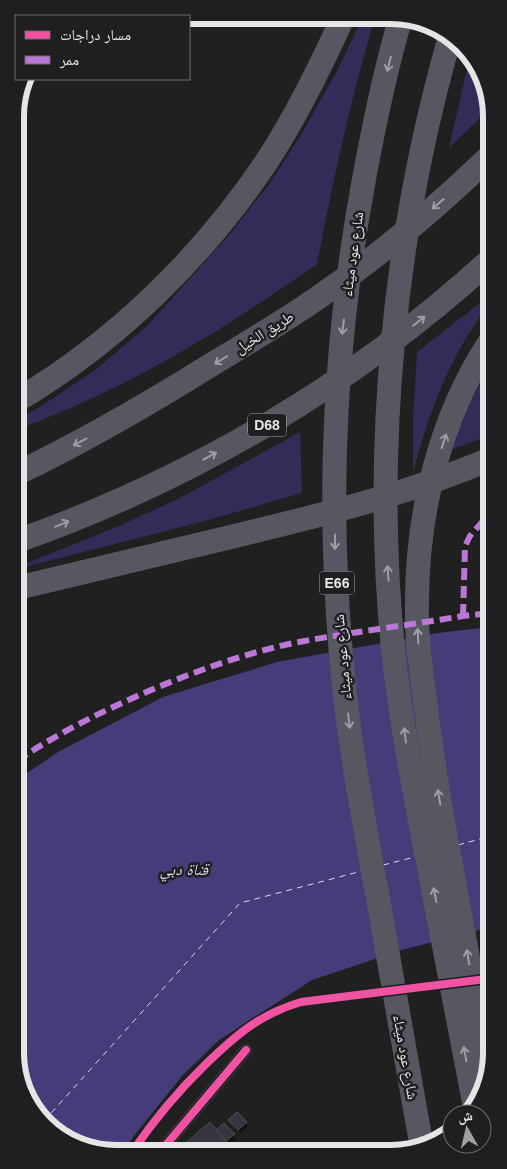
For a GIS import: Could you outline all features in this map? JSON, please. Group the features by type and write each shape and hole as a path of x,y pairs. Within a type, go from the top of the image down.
{"highway":[{"path":"24,396 52,378 114,331 170,279 209,237 245,192 288,128 319,69 339,24"},
{"name":"شارع عود ميثاء","path":"400,25 373,131 354,234 341,339 336,425 335,550 341,655 353,760 421,1140"},
{"path":"448,44 424,145 406,236 392,345 386,446 387,547 393,648 406,749 473,1096"},
{"name":"طريق الخيل","path":"24,470 154,401 295,313 365,264 439,204 483,163"},
{"name":"D68","path":"24,539 122,500 195,465 266,425 335,382 401,336 483,267"},
{"path":"483,355 465,387 448,428 434,471 424,514 416,603 432,760 483,1044"},
{"path":"24,586 348,508 433,481 483,461"}],"street":[{"path":"166,1145 246,1050"}],"shaded area":[{"path":"360,24 373,24 343,139 317,264 231,322 169,358 120,385 69,409 24,427 24,416 95,370 147,326 229,235 270,183 302,133 338,69"},
{"path":"469,67 480,92 483,115 449,148"},
{"path":"483,301 483,312 463,343 445,378 427,425 413,472 413,419 417,352"},
{"path":"483,378 483,438 451,450 468,407"},
{"path":"300,432 302,493 212,519 24,567 24,564 119,526 180,498"}],"water":[{"name":"قناة دبي","path":"483,628 483,929 402,950 312,980 219,1040 182,1076 128,1145 98,1143 75,1136 65,1130 39,1104 31,1089 25,1065 24,775 58,752 163,697 277,662 438,633"}],"building":[{"path":"237,1112 247,1122 238,1130 228,1120"},
{"path":"210,1122 230,1145 183,1145"},
{"path":"224,1123 235,1134 226,1141 216,1130"}],"ferry route":[{"path":"458,845 483,838"},
{"path":"383,865 415,857"},
{"path":"49,1116 240,903 362,871"}],"marked path":[{"path":"463,616 465,546 470,536 483,521"},
{"path":"24,756 82,722 117,705 187,675 242,656 319,638 483,614"}],"cycle path":[{"path":"137,1145 167,1106 206,1064 238,1035 273,1013 301,1002 483,979"},
{"path":"166,1145 246,1050"}]}
